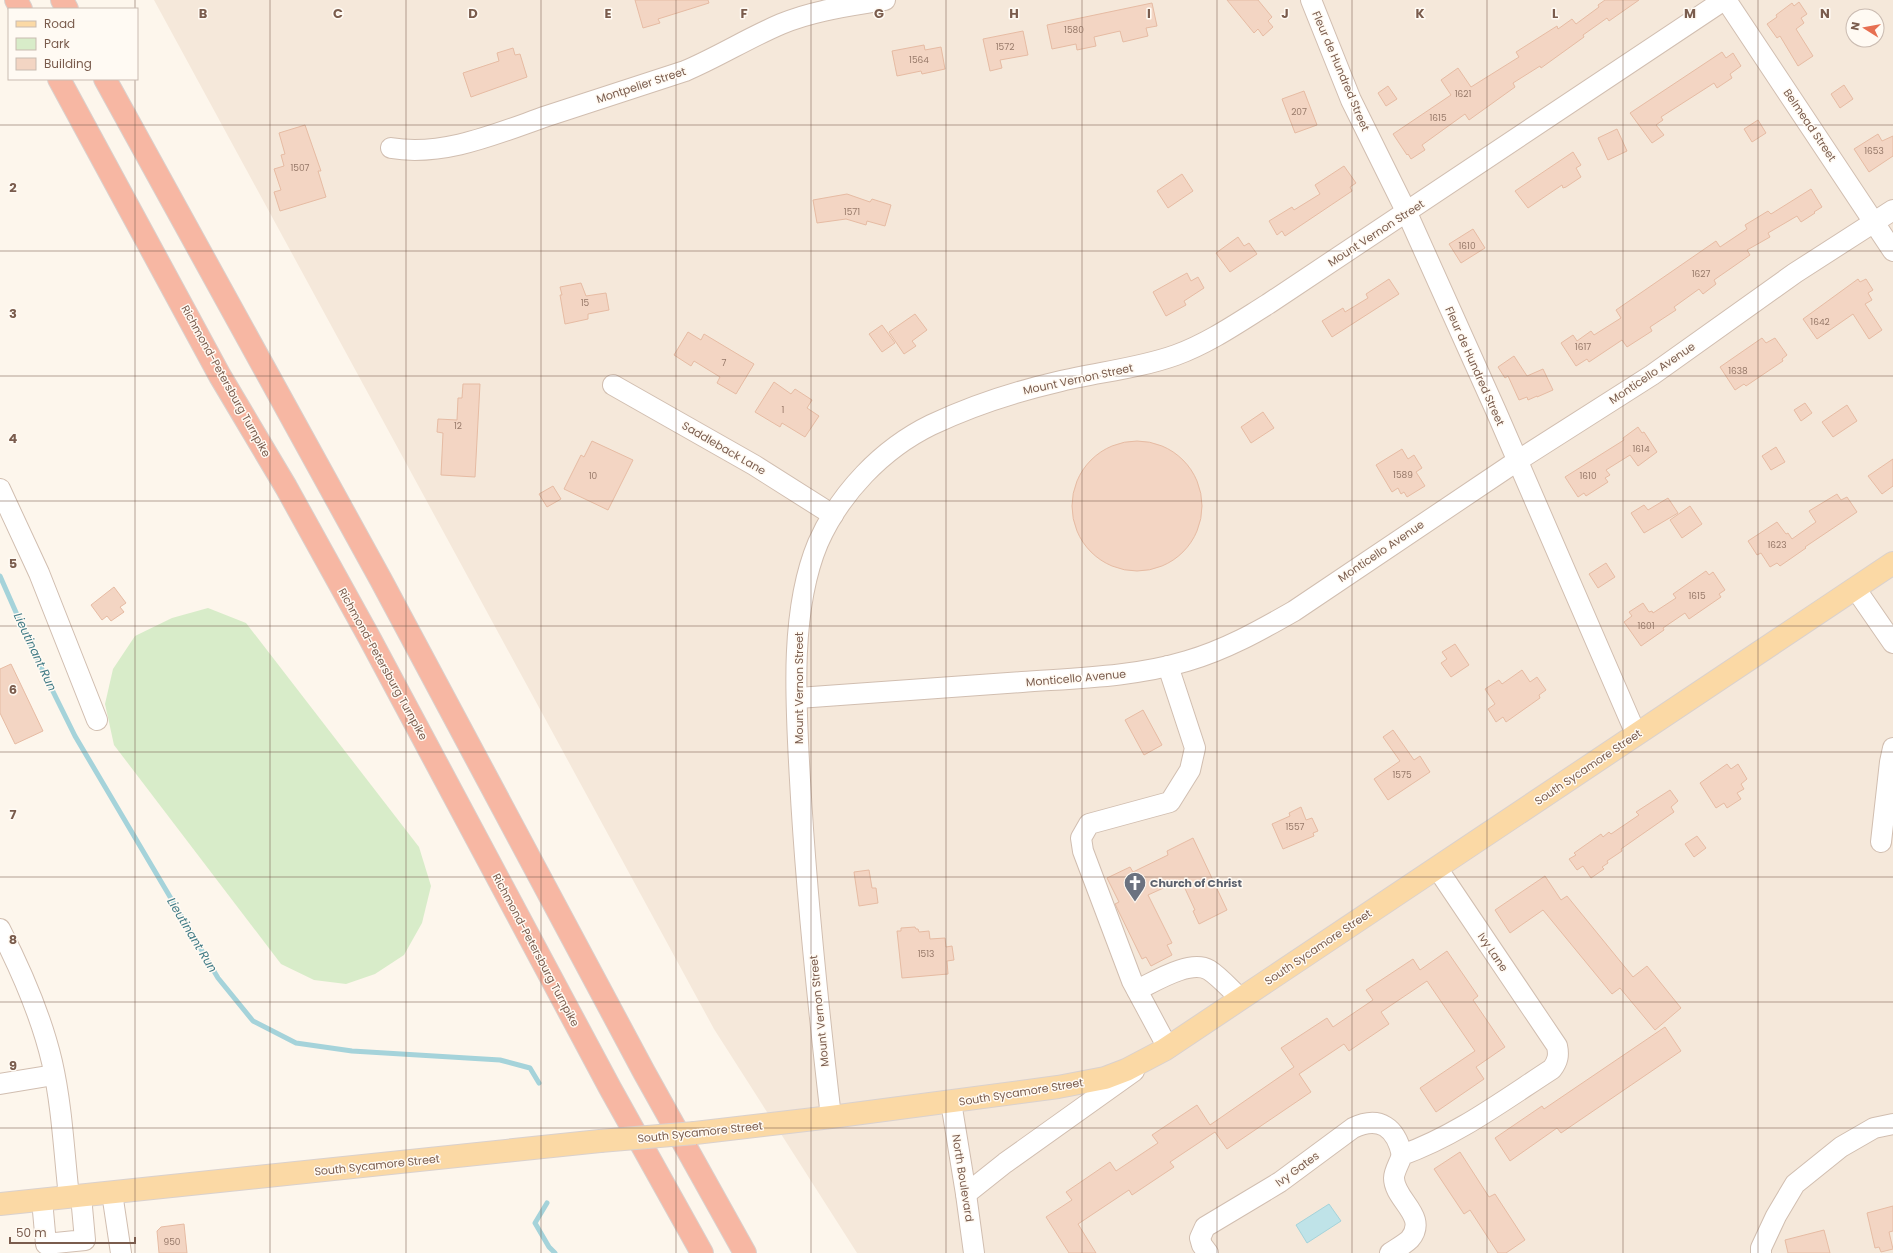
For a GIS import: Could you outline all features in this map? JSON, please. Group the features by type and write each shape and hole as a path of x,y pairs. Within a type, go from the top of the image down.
{"highway":[{"name":"Richmond-Petersburg Turnpike","path":"60,80 220,376 286,487 369,637 610,1088 702,1253"},
{"path":"106,80 381,580 641,1065 745,1253"}],"main road":[{"name":"South Sycamore Street","path":"0,1204 600,1141 733,1129 951,1102 1058,1087 1105,1078 1126,1070 1166,1049 1893,563"}],"street":[{"name":"Montpelier Street","path":"392,148 411,152 430,150 483,137 685,71 713,60 781,24 813,13 885,0"},
{"name":"Fleur de Hundred Street","path":"1311,0 1352,100 1407,213 1636,734"},
{"name":"Mount Vernon Street","path":"831,1117 815,981 804,855 797,646 801,608 809,572 818,543 833,515 854,485 868,470 892,450 928,427 960,412 1014,393 1058,381 1139,366 1196,347 1268,304 1407,213 1725,0"},
{"name":"Belmead Street","path":"1725,0 1893,251"},
{"name":"Monticello Avenue","path":"798,698 1081,678 1143,672 1187,661 1223,648 1256,633 1294,611 1517,461 1652,375 1795,273 1893,210"},
{"name":"Saddleback Lane","path":"613,385 754,465 833,515"},
{"path":"0,490 39,573 97,720"},
{"path":"1856,588 1893,643"},
{"path":"966,1194 1005,1163 1166,1049 1136,990 1083,851 1082,838 1089,824 1170,802 1190,770 1195,748 1168,666"},
{"path":"1881,842 1890,762 1893,748"},
{"name":"Ivy Lane","path":"1402,1155 1423,1148 1447,1135 1552,1070 1557,1064 1559,1054 1557,1046 1550,1035 1437,868"},
{"path":"0,929 20,969 40,1020 54,1075 75,1197 85,1240 46,1244 42,1200"},
{"path":"1136,990 1182,969 1194,966 1208,970 1241,999"},
{"path":"0,1084 54,1075"},
{"name":"North Boulevard","path":"951,1102 974,1253"},
{"name":"Ivy Gates","path":"1208,1253 1202,1245 1200,1238 1205,1227 1280,1182 1353,1128 1363,1123 1374,1122 1384,1125 1393,1133 1400,1143 1402,1155"},
{"path":"1762,1253 1761,1248 1776,1216 1795,1184 1841,1147 1874,1128 1893,1124"},
{"path":"1390,1253 1409,1240 1416,1225 1414,1216 1396,1189 1394,1177 1402,1155"},
{"path":"112,1193 120,1253"}],"shaded area":[{"path":"154,0 1893,0 1893,1253 857,1253 714,1029"}],"green space":[{"path":"208,608 246,623 419,847 431,886 422,923 404,955 375,974 346,984 314,980 281,964 114,745 105,704 113,669 135,636 172,618"}],"water":[{"path":"1329,1204 1341,1221 1307,1243 1296,1225"}],"building":[{"path":"635,0 708,0 709,3 658,19 660,23 643,28"},
{"path":"1227,0 1258,0 1272,17 1268,21 1273,27 1263,36 1258,29 1254,33"},
{"path":"1605,0 1639,0 1609,21 1607,18 1583,35 1584,37 1541,68 1540,66 1513,83 1515,87 1469,120 1465,114 1422,145 1425,150 1411,159 1408,154 1407,155 1393,134 1451,95 1441,80 1458,68 1471,87 1519,57 1516,52 1557,26 1558,29 1572,19 1576,24 1599,7 1598,5"},
{"path":"1799,2 1807,14 1801,18 1804,23 1796,29 1813,56 1798,66 1780,36 1777,38 1767,24 1792,3 1794,6"},
{"path":"1152,3 1157,26 1146,28 1148,36 1123,42 1120,31 1094,37 1096,46 1077,50 1076,44 1052,49 1047,25"},
{"path":"1023,31 1028,55 1000,60 1002,68 990,71 983,39"},
{"path":"924,45 925,50 941,47 945,69 922,74 921,71 897,76 892,51"},
{"path":"513,48 515,55 520,54 527,77 471,97 463,73 499,61 497,53"},
{"path":"1722,52 1726,58 1733,53 1741,66 1730,74 1732,78 1717,88 1714,83 1661,117 1663,120 1656,125 1664,135 1652,143 1630,113"},
{"path":"1844,85 1853,99 1840,108 1831,94"},
{"path":"1388,86 1397,99 1386,106 1378,93"},
{"path":"1304,91 1317,125 1295,133 1282,99"},
{"path":"1758,120 1766,133 1752,142 1744,129"},
{"path":"305,125 321,171 318,171 326,197 280,211 274,192 281,190 274,169 284,166 281,155 285,154 279,133"},
{"path":"1617,129 1627,151 1608,160 1598,138"},
{"path":"1878,134 1882,141 1893,136 1893,156 1869,172 1854,149"},
{"path":"1573,152 1581,165 1576,168 1581,177 1566,187 1563,188 1562,185 1528,208 1515,191"},
{"path":"1344,166 1356,183 1350,187 1352,191 1285,236 1282,231 1277,235 1269,221 1292,207 1294,210 1320,194 1315,185"},
{"path":"1182,174 1193,191 1168,208 1157,191"},
{"path":"1811,189 1822,207 1814,212 1815,213 1801,222 1797,216 1768,233 1770,237 1747,250 1750,255 1714,280 1716,284 1703,294 1699,289 1674,307 1676,310 1650,327 1652,331 1627,347 1622,340 1589,362 1587,359 1576,366 1561,343 1573,335 1577,341 1591,331 1594,335 1621,318 1616,310 1716,241 1720,247 1747,229 1745,225 1768,211 1771,214"},
{"path":"847,194 870,202 872,199 891,205 885,226 867,221 866,225 846,219 817,223 813,200"},
{"path":"1473,229 1485,248 1461,263 1449,244"},
{"path":"1238,237 1244,246 1249,243 1257,254 1230,272 1216,253"},
{"path":"1187,273 1191,281 1198,277 1204,288 1184,301 1186,305 1166,316 1153,292"},
{"path":"1389,279 1399,294 1332,337 1322,321 1343,308 1345,312 1368,298 1366,294"},
{"path":"1858,279 1860,282 1866,279 1873,290 1868,293 1872,300 1865,304 1882,330 1869,339 1853,314 1817,339 1803,319"},
{"path":"581,283 586,296 606,293 609,310 588,314 588,319 565,324 560,287"},
{"path":"915,314 927,330 912,341 916,346 904,354 889,332"},
{"path":"882,325 895,343 882,352 869,334"},
{"path":"688,332 701,340 704,334 754,364 736,394 717,383 720,377 694,361 691,366 674,355"},
{"path":"1762,338 1766,343 1775,338 1787,355 1782,359 1783,361 1746,386 1744,384 1735,390 1720,367"},
{"path":"1514,356 1527,376 1543,369 1553,390 1528,400 1527,397 1519,400 1508,376 1505,378 1498,367"},
{"path":"774,382 791,394 795,389 812,400 807,408 819,416 805,437 782,423 780,427 755,412"},
{"path":"463,384 480,384 475,477 441,475 443,433 437,432 438,419 457,420 458,398 462,398"},
{"path":"1805,403 1812,413 1801,421 1794,410"},
{"path":"1847,405 1857,421 1833,437 1822,422"},
{"path":"1263,412 1274,428 1251,443 1241,427"},
{"path":"1638,427 1642,433 1644,432 1657,452 1638,466 1630,455 1606,470 1610,475 1605,478 1608,482 1586,496 1584,493 1578,497 1565,477 1624,440 1623,438"},
{"path":"592,441 633,460 608,510 564,489 581,455 584,457"},
{"path":"1137,441 1150,442 1162,446 1183,460 1197,481 1201,493 1201,519 1197,531 1183,552 1162,566 1150,570 1137,571 1124,570 1112,566 1091,552 1077,531 1073,519 1072,506 1073,493 1077,481 1091,460 1112,446 1124,442"},
{"path":"1776,447 1785,462 1771,470 1762,456"},
{"path":"1402,449 1408,459 1414,455 1422,468 1416,472 1425,486 1407,497 1404,492 1401,494 1398,488 1392,492 1376,465"},
{"path":"1893,459 1893,486 1882,494 1868,476"},
{"path":"553,486 561,499 547,507 539,494"},
{"path":"1837,494 1841,500 1847,497 1857,512 1805,547 1806,548 1780,566 1777,563 1770,567 1761,553 1757,555 1748,541 1777,522 1792,539 1816,522 1809,511"},
{"path":"1668,498 1678,513 1644,533 1631,513 1644,505 1648,510"},
{"path":"1690,506 1702,524 1682,538 1670,520"},
{"path":"1606,563 1615,577 1598,588 1589,574"},
{"path":"1706,571 1709,575 1713,572 1725,590 1719,594 1721,597 1689,619 1685,613 1663,628 1664,630 1641,646 1624,622 1632,616 1629,612 1643,603 1649,612 1652,611 1653,613 1676,598 1673,594"},
{"path":"114,587 126,603 120,607 124,612 111,621 107,616 102,620 91,605"},
{"path":"1455,644 1469,665 1451,677 1441,663 1447,659 1442,652"},
{"path":"11,664 43,731 15,744 0,713 0,669"},
{"path":"1522,670 1530,682 1537,677 1546,690 1539,695 1540,698 1506,722 1503,717 1496,722 1488,709 1495,704 1485,689 1499,680 1502,684"},
{"path":"1143,710 1162,745 1144,755 1125,720"},
{"path":"1393,730 1414,760 1420,756 1430,772 1388,800 1374,779 1400,761 1383,737"},
{"path":"1727,764 1731,769 1738,764 1747,779 1741,784 1744,789 1737,793 1741,799 1727,808 1724,803 1716,808 1700,783"},
{"path":"1670,790 1678,801 1671,807 1674,812 1621,849 1622,851 1607,861 1608,863 1602,867 1604,869 1591,878 1583,866 1577,870 1569,859 1576,855 1574,853 1601,834 1603,837 1609,832 1611,834 1639,815 1636,812"},
{"path":"1301,807 1306,820 1312,818 1318,831 1313,833 1314,836 1283,849 1272,824 1290,816 1289,813"},
{"path":"1697,836 1706,848 1694,857 1685,844"},
{"name":"Church of Christ","path":"1193,838 1227,910 1199,924 1193,911 1195,910 1181,880 1148,895 1172,943 1167,945 1172,955 1151,966 1146,957 1142,959 1115,904 1119,902 1107,878 1130,867 1133,872 1168,855 1167,851"},
{"path":"869,870 872,888 876,888 878,903 859,906 854,872"},
{"path":"1545,876 1561,900 1567,896 1633,977 1647,966 1681,1008 1655,1030 1620,988 1612,994 1543,910 1510,933 1495,910"},
{"path":"915,927 919,932 929,931 930,939 945,938 946,947 952,946 954,960 947,961 948,974 902,978 897,931 901,931 901,928"},
{"path":"1447,951 1478,996 1473,1000 1505,1047 1476,1067 1484,1079 1436,1112 1420,1088 1475,1051 1427,981 1381,1012 1389,1024 1349,1051 1344,1044 1299,1074 1311,1092 1227,1149 1215,1132 1170,1162 1174,1167 1132,1195 1129,1190 1078,1224 1096,1253 1069,1253 1046,1217 1072,1200 1066,1192 1110,1162 1116,1171 1158,1143 1152,1135 1197,1105 1210,1125 1294,1067 1281,1048 1327,1018 1333,1027 1373,1000 1366,990 1413,959 1420,970"},
{"path":"1665,1027 1681,1051 1561,1133 1557,1128 1510,1161 1495,1138 1542,1106 1544,1109"},
{"path":"1460,1152 1489,1197 1495,1194 1525,1240 1506,1253 1498,1253 1470,1210 1464,1214 1434,1169"},
{"path":"1893,1206 1893,1231 1889,1232 1893,1249 1881,1252 1879,1247 1875,1248 1867,1213"},
{"path":"184,1224 187,1253 159,1253 157,1231 161,1227"},
{"path":"1824,1230 1830,1253 1788,1253 1785,1240"}],"waterway":[{"name":"Lieutinant Run","path":"0,576 33,651 75,736 218,978 253,1021 296,1043 352,1051 500,1060 530,1068 539,1083"},
{"name":"Lieutinant Run","path":"547,1203 535,1223 549,1247 555,1253"}],"place":[{"name":"Church of Christ","path":"1135,902"}]}
